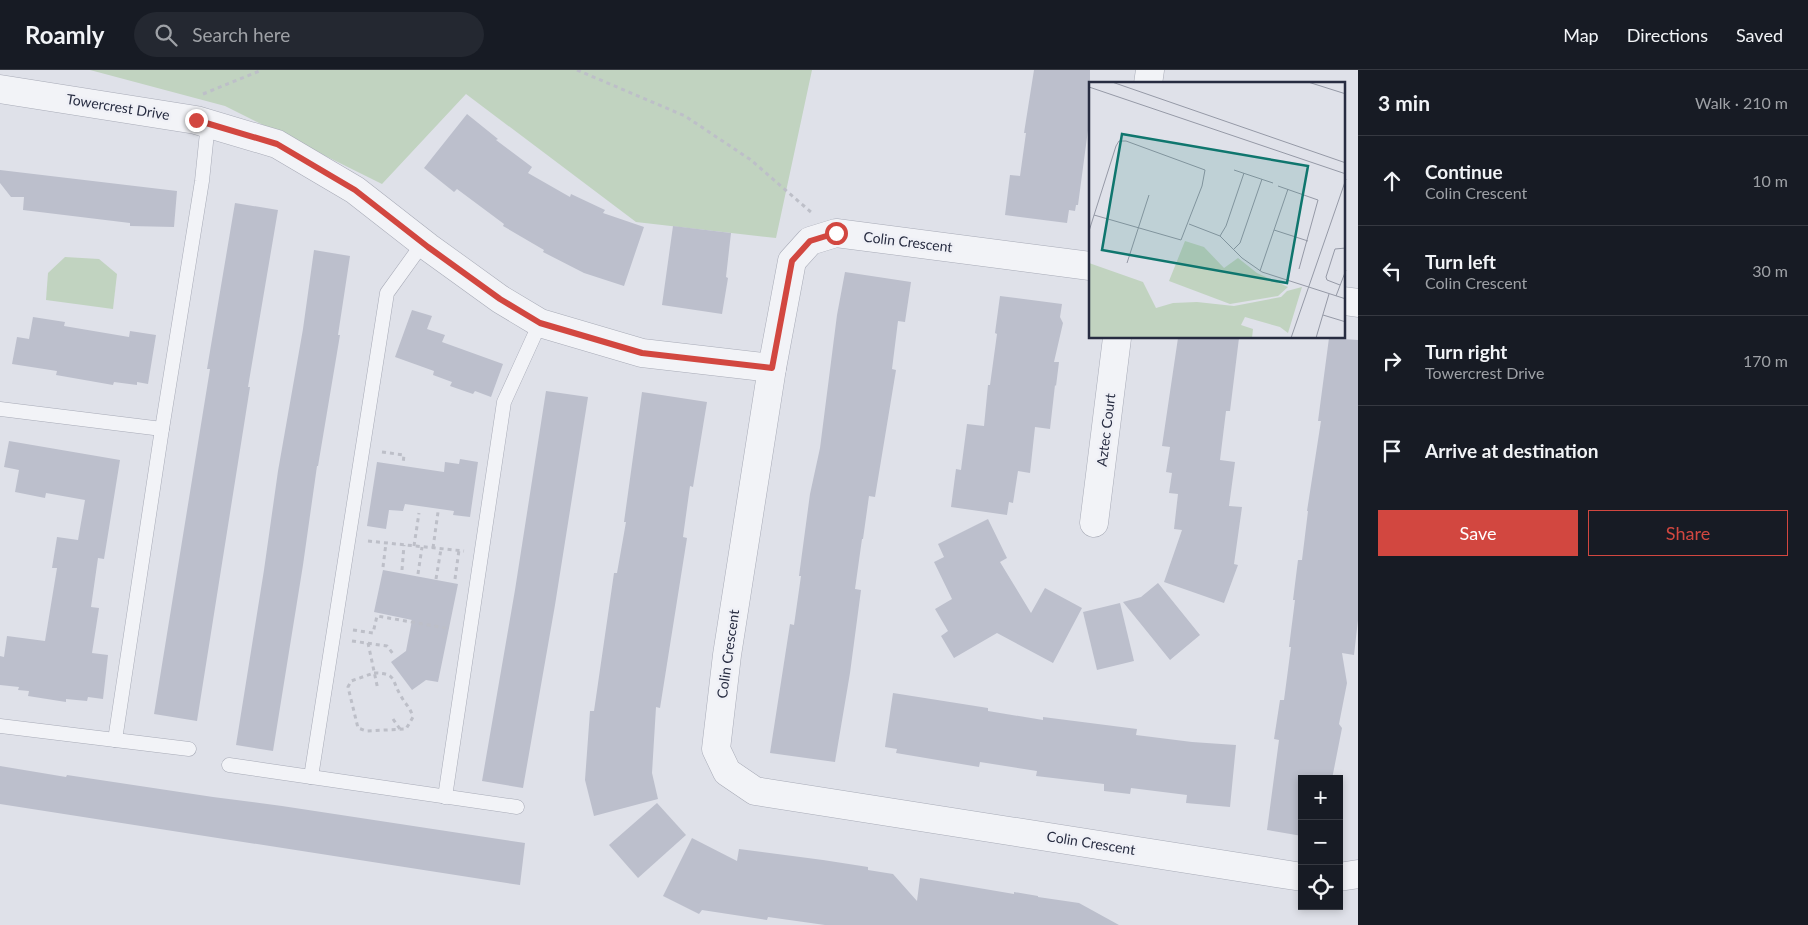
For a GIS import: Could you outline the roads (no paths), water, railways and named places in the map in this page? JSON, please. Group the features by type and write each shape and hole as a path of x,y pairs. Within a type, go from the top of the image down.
{"street":[{"name":"Towercrest Drive","path":"0,89 196,120 277,144 355,190 423,243 500,299 540,323 642,353 772,368"},
{"name":"Colin Crescent","path":"1089,266 836,233 810,241 792,261 772,368 727,655 716,749 727,772 755,791 1298,876"},
{"name":"Aztec Court","path":"1094,523 1118,339"},
{"path":"1343,876 1358,874"}],"lane":[{"path":"115,740 202,180 208,123"},
{"path":"311,777 388,293 423,243"},
{"path":"445,797 504,402 540,323"},
{"path":"0,408 162,429"},
{"path":"0,726 189,749"},
{"path":"229,765 517,807"}]}
